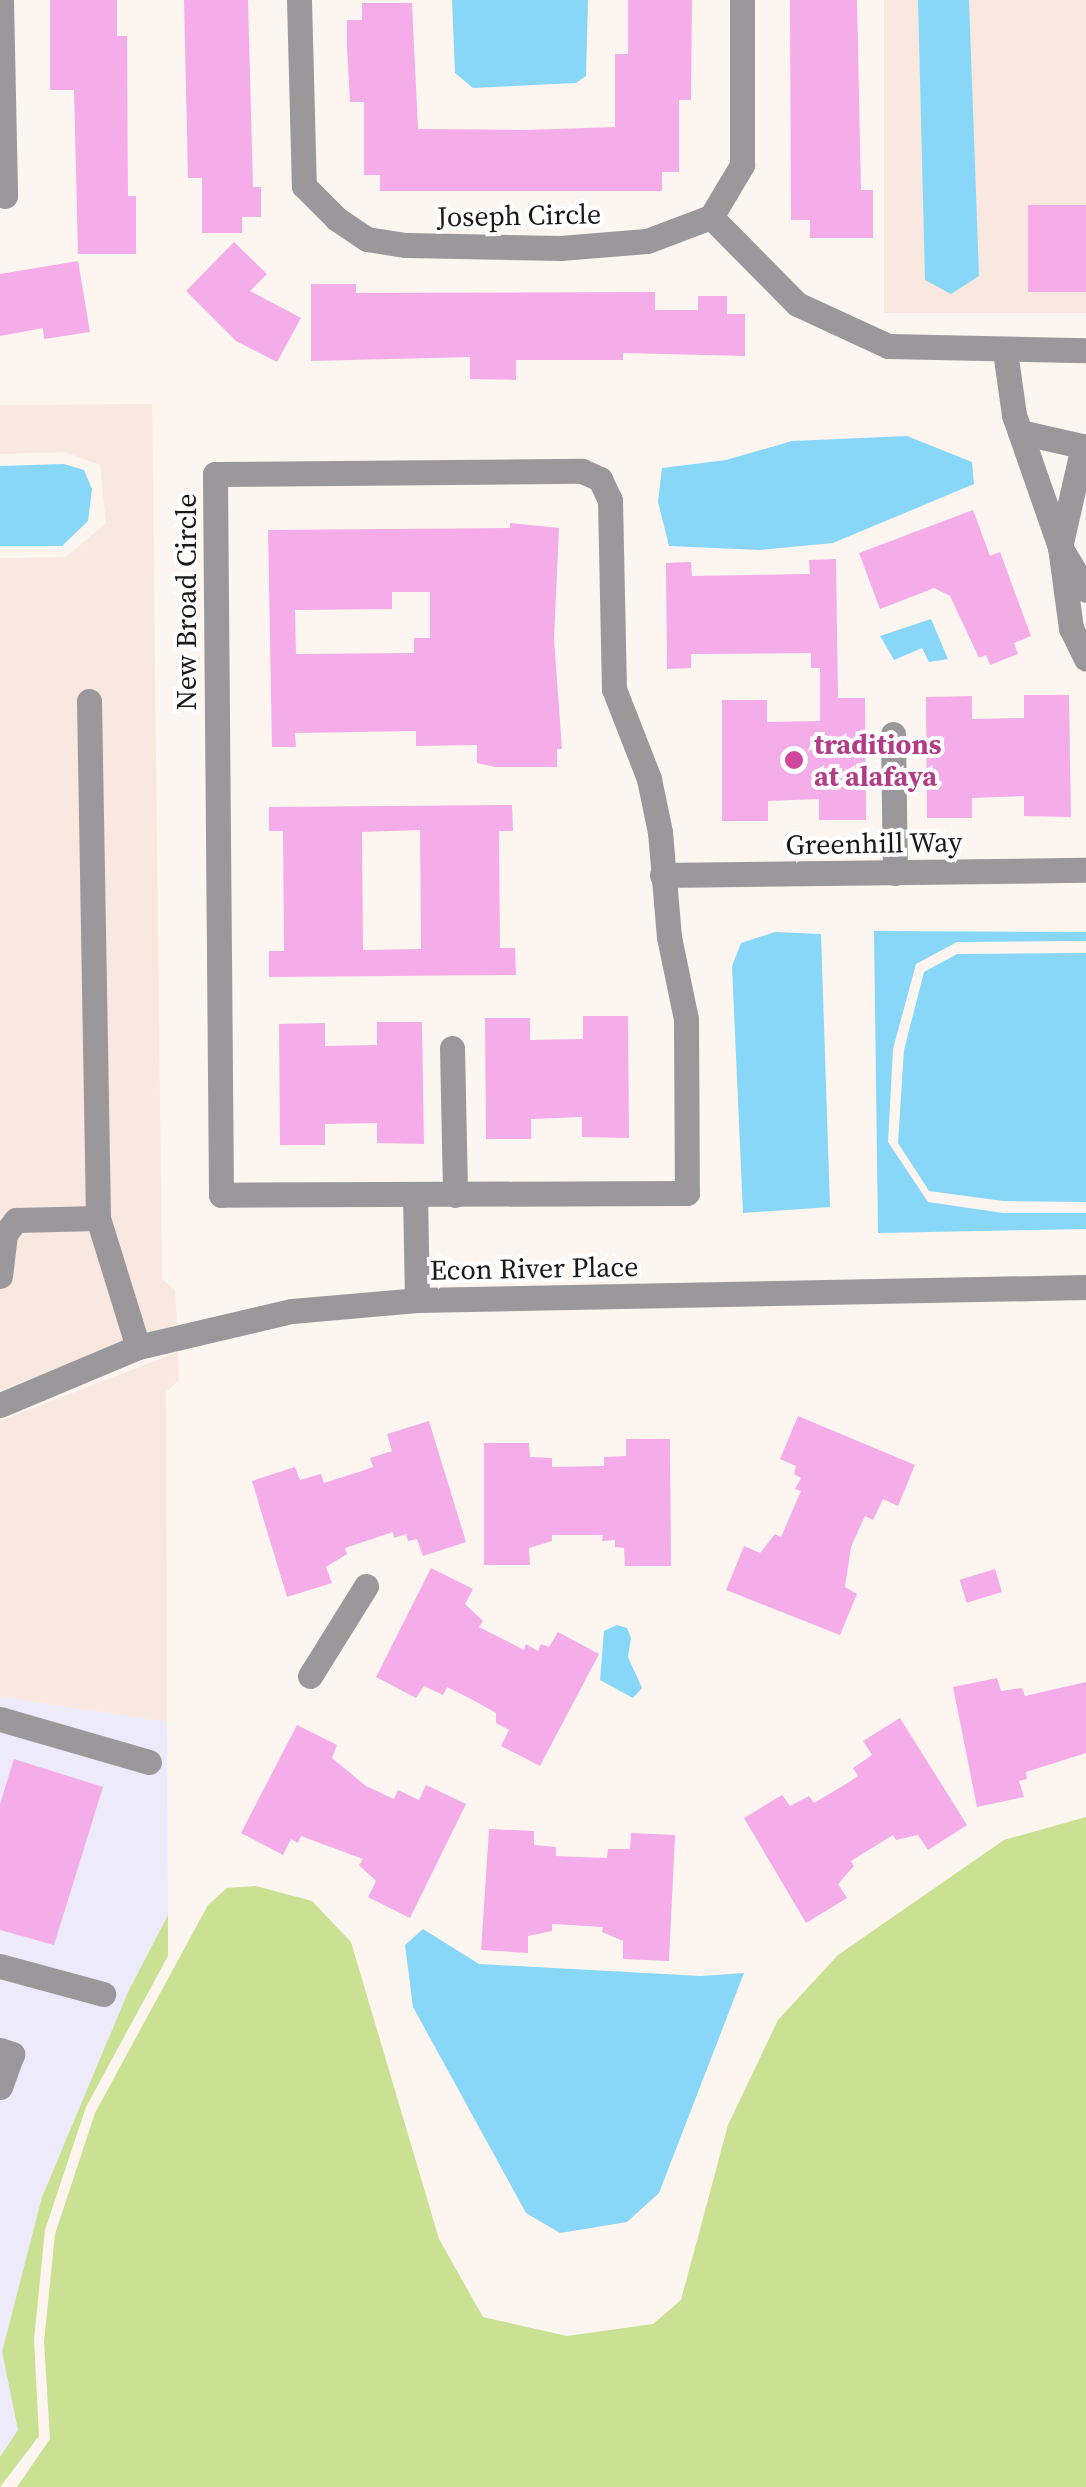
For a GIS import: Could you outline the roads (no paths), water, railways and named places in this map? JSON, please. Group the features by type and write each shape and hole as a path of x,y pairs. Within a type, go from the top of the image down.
{"street":[{"path":"1,0 5,196"},
{"name":"Joseph Circle","path":"300,0 304,186 367,239 560,248 646,242 711,217"},
{"path":"742,0 742,165 711,217 796,304 888,346 1086,350"},
{"path":"1005,350 1020,432 1060,547 1071,628 1086,659"},
{"path":"1020,432 1085,447 1060,547 1086,590"},
{"name":"New Broad Circle","path":"582,471 600,479 610,500 614,688 649,779 662,875 686,1019 687,1192 221,1195 215,474 582,471"},
{"path":"90,701 98,1218 138,1347"},
{"path":"893,734 894,872"},
{"name":"Greenhill Way","path":"662,875 1086,870"},
{"path":"452,1048 455,1195"},
{"path":"416,1195 417,1300"},
{"path":"0,1276 4,1234 16,1220 98,1218"},
{"name":"Econ River Place","path":"0,1405 138,1347 292,1311 417,1300 1086,1287"},
{"path":"310,1676 366,1586"},
{"path":"0,1719 149,1762"},
{"path":"0,1966 103,1994"},
{"path":"0,2050 12,2054 0,2088"}],"water":[{"path":"452,0 588,0 586,76 576,83 473,88 455,73"},
{"path":"918,0 969,0 979,276 951,294 925,280"},
{"path":"907,436 972,462 974,484 833,543 760,550 669,546 658,502 662,468 726,460 792,441"},
{"path":"64,464 84,470 92,489 88,521 62,546 0,546 0,466"},
{"path":"931,619 948,659 929,662 922,648 894,660 880,636"},
{"path":"874,931 1086,932 1086,941 957,942 916,964 893,1049 888,1142 928,1202 1003,1213 1086,1213 1086,1229 878,1233"},
{"path":"775,932 821,934 830,1207 743,1213 732,966 741,943"},
{"path":"1086,953 1086,1202 1003,1201 929,1191 898,1143 904,1050 924,972 957,954"},
{"path":"617,1625 627,1628 631,1638 628,1657 642,1688 633,1698 600,1680 604,1631"},
{"path":"423,1929 479,1964 701,1976 744,1973 659,2193 627,2222 560,2233 526,2213 413,2007 405,1945"}],"place":[{"name":"traditions at alafaya","path":"794,760"}]}
